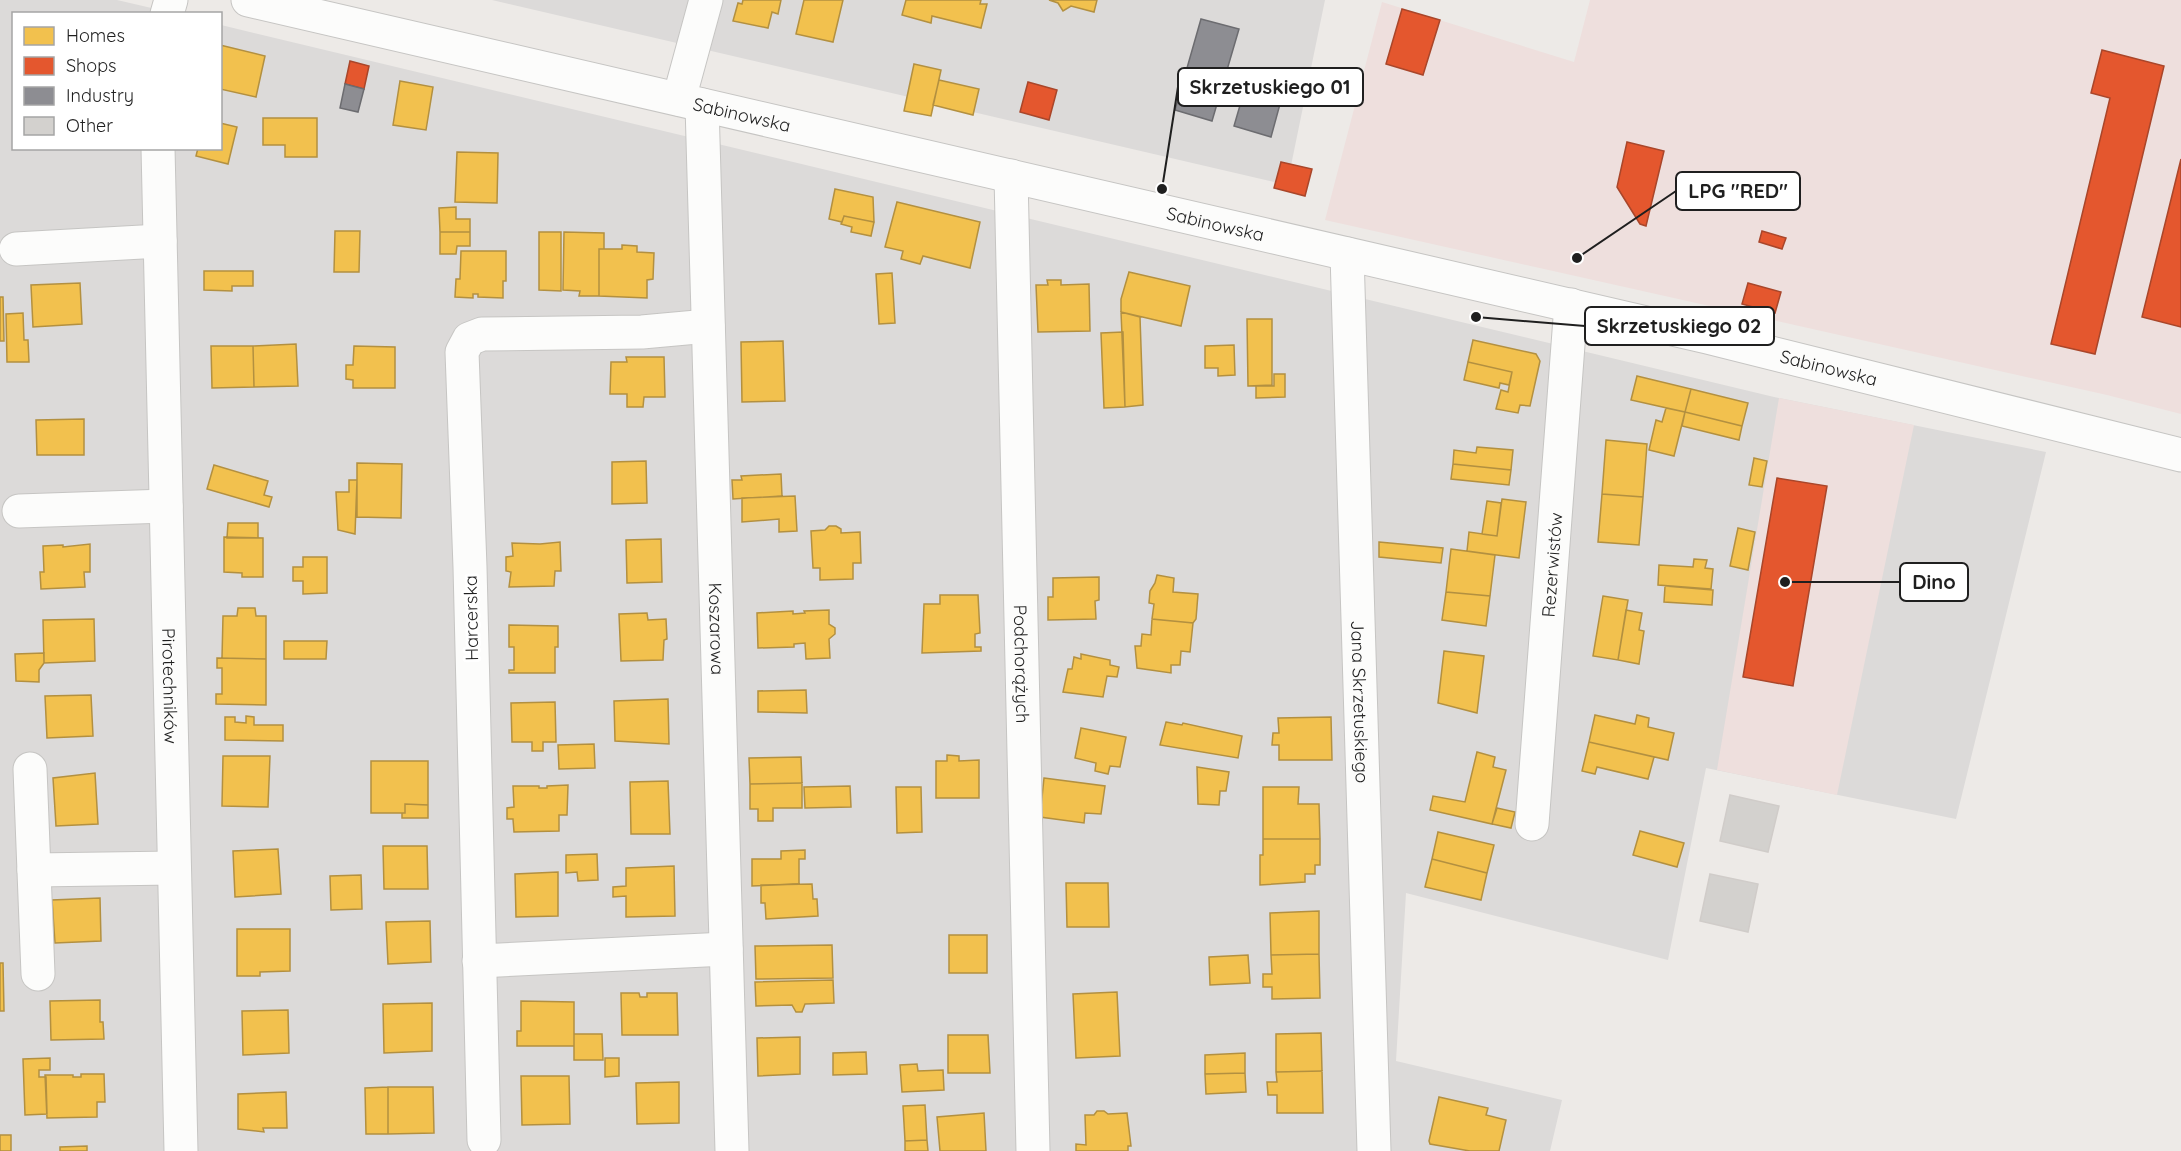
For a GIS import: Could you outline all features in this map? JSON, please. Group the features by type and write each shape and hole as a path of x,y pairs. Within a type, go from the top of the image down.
{"street":[{"name":"Sabinowska","path":"248,0 1571,305 2181,455"},
{"name":"Koszarowa","path":"706,0 690,102 708,326 732,1151"},
{"name":"Pirotechników","path":"158,150 181,1151"},
{"name":"Podchorążych","path":"1011,176 1033,1151"},
{"path":"16,249 160,241"},
{"name":"Jana Skrzetuskiego","path":"1347,254 1374,1151"},
{"name":"Rezerwistów","path":"1532,824 1571,305"},
{"name":"Harcerska","path":"484,1140 470,567 462,352 469,339 482,334 642,332 708,326"},
{"path":"19,511 166,506"},
{"path":"30,769 38,974"},
{"path":"34,870 174,868"},
{"path":"479,961 726,949"}],"shaded area":[{"path":"0,0 117,0 169,12 12,12 12,150 222,150 222,25 1774,397 2046,452 1956,819 1706,768 1668,960 1406,893 1396,1061 1562,1100 1550,1151 0,1151"},
{"path":"492,0 1325,0 1287,185"},
{"path":"1590,0 2181,0 2181,414 2107,395 1325,220 1382,2 1574,62"},
{"path":"1779,398 1914,425 1837,795 1717,770"}],"building: Homes":[{"path":"743,0 781,0 778,14 772,12 768,28 733,21 738,3 742,4"},
{"path":"804,0 843,0 833,42 796,34"},
{"path":"906,0 981,0 980,4 987,4 981,28 932,16 931,23 902,15"},
{"path":"1049,0 1097,0 1094,12 1071,6 1063,11 1058,3"},
{"path":"222,45 265,56 256,97 222,89"},
{"path":"914,64 941,70 931,116 904,111"},
{"path":"939,80 979,89 973,115 933,105"},
{"path":"400,81 433,87 426,130 393,125"},
{"path":"263,118 317,118 317,157 285,157 285,145 263,145"},
{"path":"222,123 237,127 228,164 196,156 198,150 222,150"},
{"path":"457,152 498,153 497,203 455,202"},
{"path":"835,189 873,197 874,222 844,216 842,222 829,219"},
{"path":"897,202 980,222 970,268 923,256 920,264 901,259 903,251 885,247"},
{"path":"456,207 456,219 470,219 470,232 440,232 439,208"},
{"path":"844,216 874,222 871,236 851,232 852,227 841,224"},
{"path":"335,231 360,231 359,272 334,272"},
{"path":"440,232 470,232 470,246 457,246 456,254 440,254"},
{"path":"539,232 561,232 561,291 539,290"},
{"path":"564,232 604,233 604,249 599,249 599,296 579,296 580,291 563,290"},
{"path":"622,245 637,246 637,252 654,253 653,279 647,280 647,298 599,296 599,249 622,249"},
{"path":"461,251 506,251 506,281 503,281 503,298 478,297 478,294 473,294 473,298 455,297 456,279 460,279"},
{"path":"204,271 253,271 253,286 232,286 232,291 204,290"},
{"path":"1129,272 1190,286 1181,326 1121,312 1121,299"},
{"path":"892,273 895,323 879,324 876,274"},
{"path":"1047,280 1061,280 1061,285 1089,284 1090,331 1038,332 1036,285 1048,285"},
{"path":"80,283 82,324 33,327 31,285"},
{"path":"0,297 3,297 4,341 0,341"},
{"path":"1121,312 1140,317 1143,405 1125,407"},
{"path":"23,313 24,340 28,340 29,362 7,362 6,314"},
{"path":"1247,319 1272,319 1272,385 1248,386"},
{"path":"1123,332 1125,407 1104,408 1101,333"},
{"path":"1473,340 1536,354 1540,361 1530,406 1520,405 1518,413 1496,409 1501,390 1508,392 1512,372 1468,362"},
{"path":"783,341 785,401 742,402 741,342"},
{"path":"296,344 298,386 254,387 253,346"},
{"path":"1234,345 1235,375 1218,376 1218,368 1205,368 1205,346"},
{"path":"211,346 253,346 254,387 212,388"},
{"path":"354,346 395,347 395,388 353,388 353,380 346,379 346,365 353,365"},
{"path":"626,357 664,357 665,397 644,397 643,407 627,407 627,394 610,394 611,362 627,362"},
{"path":"1468,362 1512,372 1509,385 1500,383 1499,388 1464,380"},
{"path":"1274,374 1285,374 1285,397 1256,398 1256,386 1274,386"},
{"path":"1637,376 1691,389 1685,412 1631,400"},
{"path":"1691,389 1748,403 1742,426 1685,412"},
{"path":"1666,408 1685,412 1674,456 1649,450 1656,420 1662,422"},
{"path":"1685,412 1742,426 1739,440 1682,426"},
{"path":"84,419 84,455 37,455 36,420"},
{"path":"1606,440 1647,444 1643,497 1602,494"},
{"path":"1477,447 1513,450 1511,470 1453,464 1454,450 1476,453"},
{"path":"1754,458 1767,461 1762,487 1749,485"},
{"path":"646,461 647,503 612,504 612,462"},
{"path":"357,463 402,464 401,518 357,517"},
{"path":"1453,464 1511,470 1509,485 1451,479"},
{"path":"214,465 268,481 264,495 272,497 269,507 207,489"},
{"path":"781,474 782,496 733,499 732,480 742,480 741,476"},
{"path":"349,480 357,480 355,534 338,530 336,492 349,492"},
{"path":"1602,494 1643,497 1639,545 1598,542"},
{"path":"795,496 797,531 779,532 779,519 742,522 742,498"},
{"path":"1502,499 1526,502 1519,558 1467,551 1469,532 1497,536"},
{"path":"1487,501 1501,503 1497,536 1482,534"},
{"path":"228,523 258,523 258,538 227,538"},
{"path":"829,526 836,526 841,529 841,533 860,532 861,563 853,563 853,579 820,580 820,568 813,568 811,531 825,530"},
{"path":"1738,528 1755,532 1748,570 1730,566"},
{"path":"224,537 263,538 263,577 242,577 242,573 224,572"},
{"path":"661,539 662,582 627,583 626,540"},
{"path":"560,542 561,571 555,571 554,586 509,587 511,572 506,571 506,557 513,556 512,543"},
{"path":"1379,542 1443,548 1441,563 1379,557"},
{"path":"90,544 90,572 84,572 85,587 41,589 40,572 44,572 43,546 63,545 63,547"},
{"path":"1451,549 1495,555 1490,596 1446,592"},
{"path":"303,557 327,557 327,593 303,594 303,581 293,581 293,567 303,567"},
{"path":"1694,559 1707,560 1705,568 1713,569 1711,589 1658,585 1659,565 1693,567"},
{"path":"1157,575 1174,578 1173,592 1198,594 1196,619 1193,623 1152,619 1154,604 1149,603 1150,591"},
{"path":"1099,577 1099,600 1095,601 1096,619 1048,620 1048,597 1053,597 1053,578"},
{"path":"1665,586 1713,590 1712,605 1664,602"},
{"path":"1446,592 1490,596 1486,626 1442,620"},
{"path":"940,595 978,595 980,633 975,634 975,647 981,647 981,651 922,653 924,604 940,604"},
{"path":"1603,596 1628,600 1618,660 1593,656"},
{"path":"238,608 255,608 256,616 266,616 266,659 222,658 223,616 237,616"},
{"path":"829,610 829,624 835,628 835,634 829,639 830,658 806,659 805,643 794,644 794,647 758,648 757,613 793,611 793,614"},
{"path":"1626,610 1642,613 1639,630 1644,631 1639,664 1618,660"},
{"path":"647,613 648,620 666,619 667,639 664,640 663,660 621,661 619,614"},
{"path":"94,619 95,661 44,663 43,620"},
{"path":"1152,619 1193,623 1190,652 1181,651 1180,665 1171,665 1171,673 1137,668 1135,646 1141,646 1142,634 1151,635"},
{"path":"509,625 558,626 555,673 509,673 509,670 514,670 514,647 509,647"},
{"path":"284,641 327,641 326,659 284,659"},
{"path":"1444,651 1484,656 1477,713 1438,703"},
{"path":"44,653 44,663 39,670 39,682 16,681 15,654"},
{"path":"1081,654 1110,660 1110,665 1119,667 1117,677 1107,676 1103,697 1063,692 1068,669 1072,669 1074,657 1081,659"},
{"path":"217,658 266,659 266,705 216,704 216,694 222,694 222,668 217,668"},
{"path":"806,690 807,713 758,712 758,691"},
{"path":"91,695 93,736 47,738 45,696"},
{"path":"668,699 669,744 615,741 614,701"},
{"path":"555,702 556,742 543,742 543,751 532,751 532,742 512,742 511,703"},
{"path":"1595,715 1635,724 1637,715 1649,718 1648,727 1674,733 1668,760 1589,742"},
{"path":"246,716 254,717 254,725 283,725 283,741 225,740 225,717 235,717 235,722 246,723"},
{"path":"1331,717 1332,760 1279,760 1279,745 1272,745 1273,733 1279,733 1278,718"},
{"path":"1166,722 1182,725 1183,723 1242,736 1238,758 1160,745"},
{"path":"1081,728 1126,737 1120,767 1110,766 1108,774 1095,771 1096,763 1075,758"},
{"path":"1589,742 1654,757 1648,779 1597,767 1595,774 1582,771"},
{"path":"594,744 595,768 559,769 558,745"},
{"path":"1477,752 1495,757 1493,767 1506,770 1492,824 1430,810 1433,796 1465,802"},
{"path":"947,755 959,756 959,761 979,760 979,798 936,798 936,761 947,761"},
{"path":"223,756 270,756 268,807 222,806"},
{"path":"801,757 802,783 750,784 749,758"},
{"path":"371,761 428,761 428,805 405,804 405,813 371,813"},
{"path":"1197,767 1229,772 1226,791 1220,791 1219,805 1198,804"},
{"path":"95,773 98,824 56,826 53,778"},
{"path":"1044,778 1105,786 1101,814 1085,813 1084,823 1040,817"},
{"path":"668,781 670,834 631,834 630,782"},
{"path":"802,783 802,808 773,808 773,821 758,821 758,809 750,809 750,784"},
{"path":"568,785 567,815 559,815 559,831 514,832 513,819 507,819 507,808 514,807 513,786 547,788 547,786"},
{"path":"850,786 851,807 805,808 804,787"},
{"path":"896,787 921,787 922,832 897,833"},
{"path":"1263,787 1299,787 1298,804 1319,804 1320,839 1263,839"},
{"path":"405,804 428,805 428,818 402,818 402,813 405,813"},
{"path":"1497,808 1515,812 1511,828 1492,824"},
{"path":"1640,831 1684,843 1677,867 1633,855"},
{"path":"1438,832 1494,845 1487,873 1432,859"},
{"path":"1263,839 1320,839 1320,865 1315,865 1315,874 1305,874 1305,882 1260,885 1260,855 1263,855"},
{"path":"383,846 427,846 428,889 384,889"},
{"path":"278,849 281,894 235,897 233,851"},
{"path":"805,850 805,859 799,859 799,884 752,886 752,859 781,859 781,851"},
{"path":"597,854 598,880 578,881 577,872 566,873 566,855"},
{"path":"1432,859 1487,873 1481,900 1425,887"},
{"path":"674,866 675,916 626,917 626,896 613,897 613,887 626,886 626,868"},
{"path":"558,872 558,916 516,917 515,874"},
{"path":"361,875 362,909 331,910 330,876"},
{"path":"1066,883 1108,883 1109,927 1067,927"},
{"path":"812,884 813,899 817,899 818,916 766,919 765,903 761,903 761,885"},
{"path":"100,898 101,941 55,943 52,900"},
{"path":"1319,911 1319,954 1271,955 1270,913"},
{"path":"430,921 431,962 388,964 386,922"},
{"path":"237,929 290,929 290,971 260,972 260,976 237,976"},
{"path":"949,935 987,935 987,973 949,973"},
{"path":"832,945 833,978 756,979 755,946"},
{"path":"1319,954 1320,998 1272,999 1272,987 1263,987 1263,974 1272,974 1271,955"},
{"path":"1248,955 1250,983 1210,985 1209,957"},
{"path":"0,963 3,963 4,1011 0,1011"},
{"path":"833,980 834,1003 805,1004 802,1012 796,1012 792,1005 756,1006 755,982"},
{"path":"1117,992 1120,1056 1076,1058 1073,994"},
{"path":"621,993 639,993 640,997 647,997 647,993 677,993 678,1035 622,1035"},
{"path":"100,1000 100,1022 103,1022 104,1039 51,1040 50,1001"},
{"path":"521,1001 574,1002 574,1046 517,1046 517,1031 521,1031"},
{"path":"432,1003 432,1051 384,1053 383,1004"},
{"path":"288,1010 289,1053 243,1055 242,1011"},
{"path":"1321,1033 1322,1071 1276,1072 1276,1034"},
{"path":"574,1034 602,1034 603,1060 574,1060"},
{"path":"948,1035 988,1035 990,1073 948,1073"},
{"path":"800,1037 800,1074 758,1076 757,1038"},
{"path":"866,1052 867,1074 833,1075 833,1053"},
{"path":"1245,1053 1245,1073 1205,1074 1205,1055"},
{"path":"50,1058 50,1070 39,1070 39,1077 46,1077 47,1114 25,1115 23,1059"},
{"path":"605,1058 619,1058 619,1076 605,1077"},
{"path":"917,1064 918,1071 943,1070 944,1090 902,1092 900,1065"},
{"path":"1322,1071 1323,1113 1277,1113 1277,1095 1268,1095 1267,1082 1277,1082 1276,1072"},
{"path":"1245,1073 1246,1092 1206,1094 1205,1074"},
{"path":"81,1074 104,1074 105,1102 97,1102 97,1117 47,1118 45,1075 81,1077"},
{"path":"521,1076 569,1076 570,1124 522,1125"},
{"path":"679,1082 679,1123 637,1124 636,1083"},
{"path":"388,1087 433,1087 434,1133 388,1134"},
{"path":"388,1087 388,1134 366,1134 365,1088"},
{"path":"286,1092 287,1128 263,1128 264,1132 238,1129 238,1094"},
{"path":"1439,1097 1488,1108 1486,1115 1506,1120 1499,1151 1470,1151 1430,1144"},
{"path":"925,1105 927,1140 905,1141 903,1106"},
{"path":"1097,1111 1104,1111 1108,1114 1127,1113 1131,1146 1128,1146 1128,1151 1076,1151 1076,1144 1086,1145 1085,1115 1094,1115"},
{"path":"984,1113 986,1151 940,1151 937,1117"},
{"path":"0,1135 11,1135 11,1151 0,1151"},
{"path":"927,1140 928,1151 905,1151 905,1141"},
{"path":"87,1146 87,1151 60,1151 60,1147"}],"building: Shops":[{"path":"1402,9 1440,20 1423,75 1386,64"},
{"path":"2102,50 2164,66 2095,354 2051,344 2110,98 2091,93"},
{"path":"350,61 369,66 364,89 345,84"},
{"path":"1028,82 1057,90 1049,120 1020,112"},
{"path":"1627,142 1664,151 1646,226 1640,224 1617,187"},
{"path":"2181,159 2181,327 2142,317"},
{"path":"1281,162 1312,169 1305,196 1274,188"},
{"path":"1762,231 1786,238 1782,249 1759,242"},
{"path":"1748,283 1781,292 1775,313 1742,304"},
{"path":"1777,478 1827,486 1793,686 1743,677"}],"building: Industry":[{"path":"1201,19 1239,29 1212,121 1175,110"},
{"path":"1250,71 1286,82 1271,137 1234,126"},
{"path":"345,84 364,89 358,112 340,108"}],"building: Other":[{"path":"1730,795 1779,806 1768,852 1720,841"},
{"path":"1710,874 1758,884 1748,932 1700,921"}],"place":[{"name":"Skrzetuskiego 01","path":"1162,189"},
{"name":"LPG \"RED\"","path":"1577,258"},
{"name":"Skrzetuskiego 02","path":"1476,317"},
{"name":"Dino","path":"1785,582"}]}
